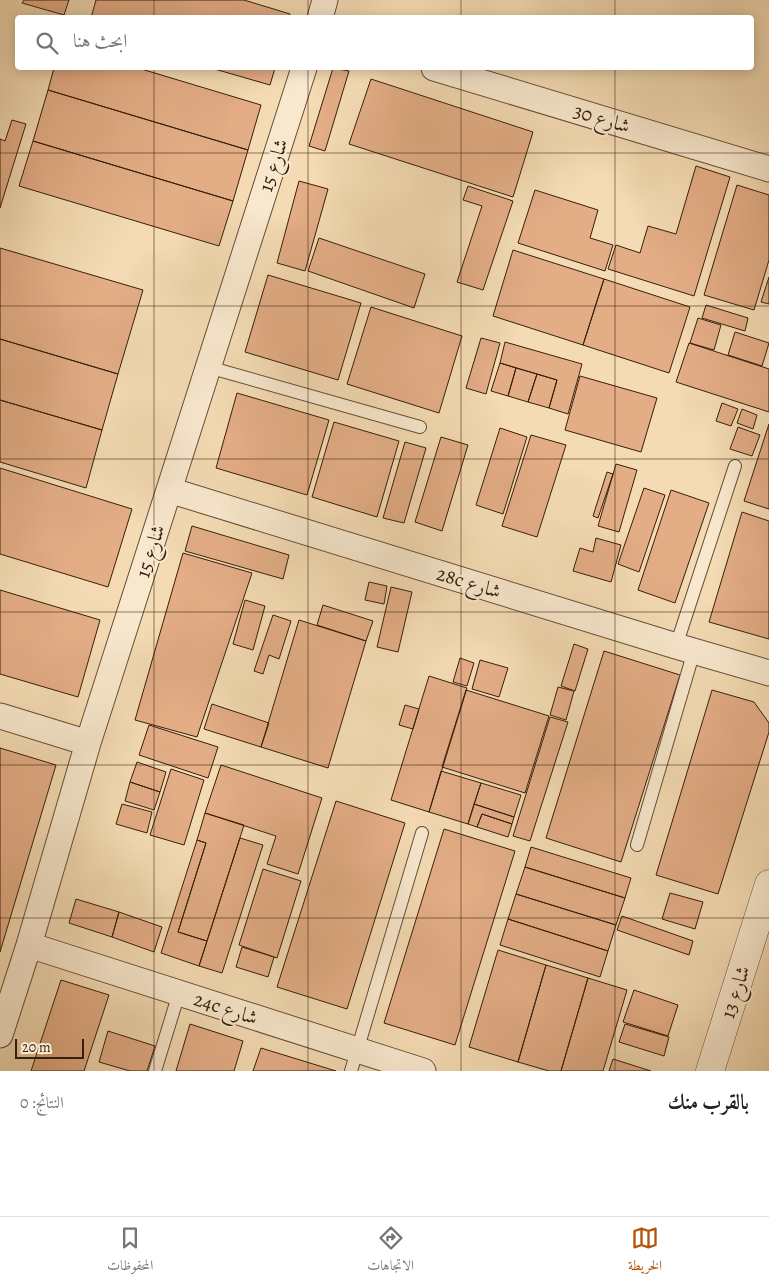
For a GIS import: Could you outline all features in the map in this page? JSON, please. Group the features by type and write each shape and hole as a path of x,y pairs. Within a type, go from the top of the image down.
{"street":[{"path":"321,15 325,0"},
{"name":"شارع 15","path":"0,1035 29,945 88,743 303,70"},
{"name":"شارع 30","path":"441,70 769,169"},
{"name":"28c شارع","path":"169,490 769,673"},
{"path":"0,716 88,743"},
{"name":"شارع 13","path":"710,1071 769,884"},
{"name":"24c شارع","path":"29,945 179,993 354,1060 423,1071"}],"lane":[{"path":"208,367 420,427"},
{"path":"637,845 685,648 735,466"},
{"path":"354,1060 422,833"},
{"path":"155,1071 179,993"}],"building":[{"path":"24,0 69,0 64,15 22,3"},
{"path":"96,0 244,0 290,14 290,15 92,15"},
{"path":"53,70 145,70 261,105 248,150 48,90"},
{"path":"218,70 274,70 270,85"},
{"path":"332,70 349,71 325,151 309,146"},
{"path":"371,79 533,132 513,197 349,144"},
{"path":"48,90 248,150 233,201 33,141"},
{"path":"12,120 26,124 0,208 0,139 5,141"},
{"path":"33,141 233,201 219,246 19,186"},
{"path":"696,166 730,177 694,296 608,269 616,245 640,253 648,226 676,234"},
{"path":"299,181 328,189 305,271 277,263"},
{"path":"737,185 769,195 769,260 754,310 704,295"},
{"path":"468,186 513,201 483,290 457,282 482,206 463,200"},
{"path":"535,190 598,210 590,238 613,245 605,271 518,243"},
{"path":"319,238 425,274 414,308 308,271"},
{"path":"0,248 143,290 118,374 0,339"},
{"path":"513,250 604,279 583,345 493,316"},
{"path":"268,275 361,303 338,380 245,352"},
{"path":"769,277 769,304 761,302"},
{"path":"604,279 690,307 669,373 583,345"},
{"path":"706,305 748,318 745,331 702,318"},
{"path":"371,307 462,336 439,413 347,384"},
{"path":"698,318 721,325 714,350 690,343"},
{"path":"735,332 769,343 762,366 728,355"},
{"path":"481,338 500,343 486,394 466,388"},
{"path":"0,339 118,374 102,430 0,400"},
{"path":"505,342 582,364 568,414 549,408 557,380 500,363"},
{"path":"689,343 769,369 769,412 676,382"},
{"path":"500,363 516,368 508,396 491,391"},
{"path":"516,368 537,374 528,402 508,396"},
{"path":"537,374 557,380 549,408 528,402"},
{"path":"580,376 657,398 641,452 565,430"},
{"path":"237,393 329,420 307,495 216,468"},
{"path":"0,400 102,430 86,488 0,462"},
{"path":"722,403 738,409 731,426 716,421"},
{"path":"742,409 757,415 753,429 737,423"},
{"path":"334,422 399,441 377,517 312,497"},
{"path":"769,424 769,509 744,501"},
{"path":"738,427 760,435 752,456 730,449"},
{"path":"500,428 527,437 503,514 476,505"},
{"path":"531,435 566,445 537,537 502,526"},
{"path":"441,437 468,445 442,531 415,522"},
{"path":"405,442 426,448 404,523 383,518"},
{"path":"616,464 637,470 619,532 598,526"},
{"path":"0,468 132,509 108,587 0,554"},
{"path":"607,472 613,474 598,518 593,516"},
{"path":"644,488 665,495 639,572 618,564"},
{"path":"671,490 709,503 675,603 638,590"},
{"path":"742,512 769,521 769,639 709,622"},
{"path":"192,526 289,555 283,579 185,551"},
{"path":"596,538 621,545 611,582 573,571 580,548 593,552"},
{"path":"183,553 252,573 197,737 135,720"},
{"path":"369,582 387,586 384,604 365,600"},
{"path":"391,587 412,592 398,652 377,647"},
{"path":"0,590 100,620 78,697 0,674"},
{"path":"245,600 265,606 253,650 233,644"},
{"path":"323,605 373,621 366,641 317,625"},
{"path":"273,615 291,621 279,659 269,655 263,674 254,671"},
{"path":"299,620 366,641 328,768 261,747"},
{"path":"574,644 588,649 575,691 561,686"},
{"path":"604,651 680,675 621,862 546,838"},
{"path":"460,658 474,663 467,686 453,682"},
{"path":"480,660 508,668 499,697 472,689"},
{"path":"429,676 467,688 429,812 391,800"},
{"path":"558,687 574,691 566,720 550,715"},
{"path":"466,690 549,716 525,793 442,767"},
{"path":"712,690 754,702 769,723 769,732 718,894 656,875"},
{"path":"212,704 269,723 261,747 204,729"},
{"path":"405,705 419,709 413,729 399,725"},
{"path":"550,717 568,722 530,841 513,836"},
{"path":"149,725 218,747 208,778 139,755"},
{"path":"0,748 56,765 0,952"},
{"path":"137,762 166,772 160,792 130,782"},
{"path":"221,765 322,798 298,874 267,864 276,836 205,813"},
{"path":"171,769 204,780 184,845 150,835"},
{"path":"441,771 481,783 468,824 429,812"},
{"path":"130,782 160,792 154,810 125,801"},
{"path":"481,783 521,795 514,817 474,804"},
{"path":"336,801 405,823 347,1009 277,987"},
{"path":"122,804 152,812 147,833 116,824"},
{"path":"474,804 514,817 512,824 482,814 477,827 468,824"},
{"path":"205,813 244,825 207,941 178,932 206,843 197,840"},
{"path":"482,814 512,824 508,837 477,827"},
{"path":"444,829 515,851 455,1045 384,1023"},
{"path":"240,838 263,845 222,973 199,966"},
{"path":"197,840 206,843 178,932 207,941 199,966 161,953"},
{"path":"531,847 631,878 625,898 525,867"},
{"path":"525,867 625,898 616,925 516,894"},
{"path":"263,869 301,881 277,958 239,945"},
{"path":"670,893 703,902 695,929 662,919"},
{"path":"516,894 616,925 608,951 508,919"},
{"path":"76,899 119,912 112,937 69,923"},
{"path":"119,912 162,927 154,952 112,937"},
{"path":"622,916 693,941 689,955 617,930"},
{"path":"508,919 608,951 600,977 500,945"},
{"path":"242,947 274,957 268,977 236,967"},
{"path":"498,950 546,965 518,1062 469,1047"},
{"path":"546,965 588,978 561,1071 549,1071 518,1062"},
{"path":"588,978 627,990 603,1071 561,1071"},
{"path":"61,980 109,995 84,1071 31,1071"},
{"path":"634,990 678,1005 668,1036 623,1022"},
{"path":"190,1024 243,1041 234,1071 176,1071"},
{"path":"625,1024 669,1037 664,1056 619,1042"},
{"path":"108,1031 155,1046 147,1071 130,1071 99,1062"},
{"path":"261,1048 336,1071 253,1071"},
{"path":"613,1059 651,1071 609,1071"}]}
